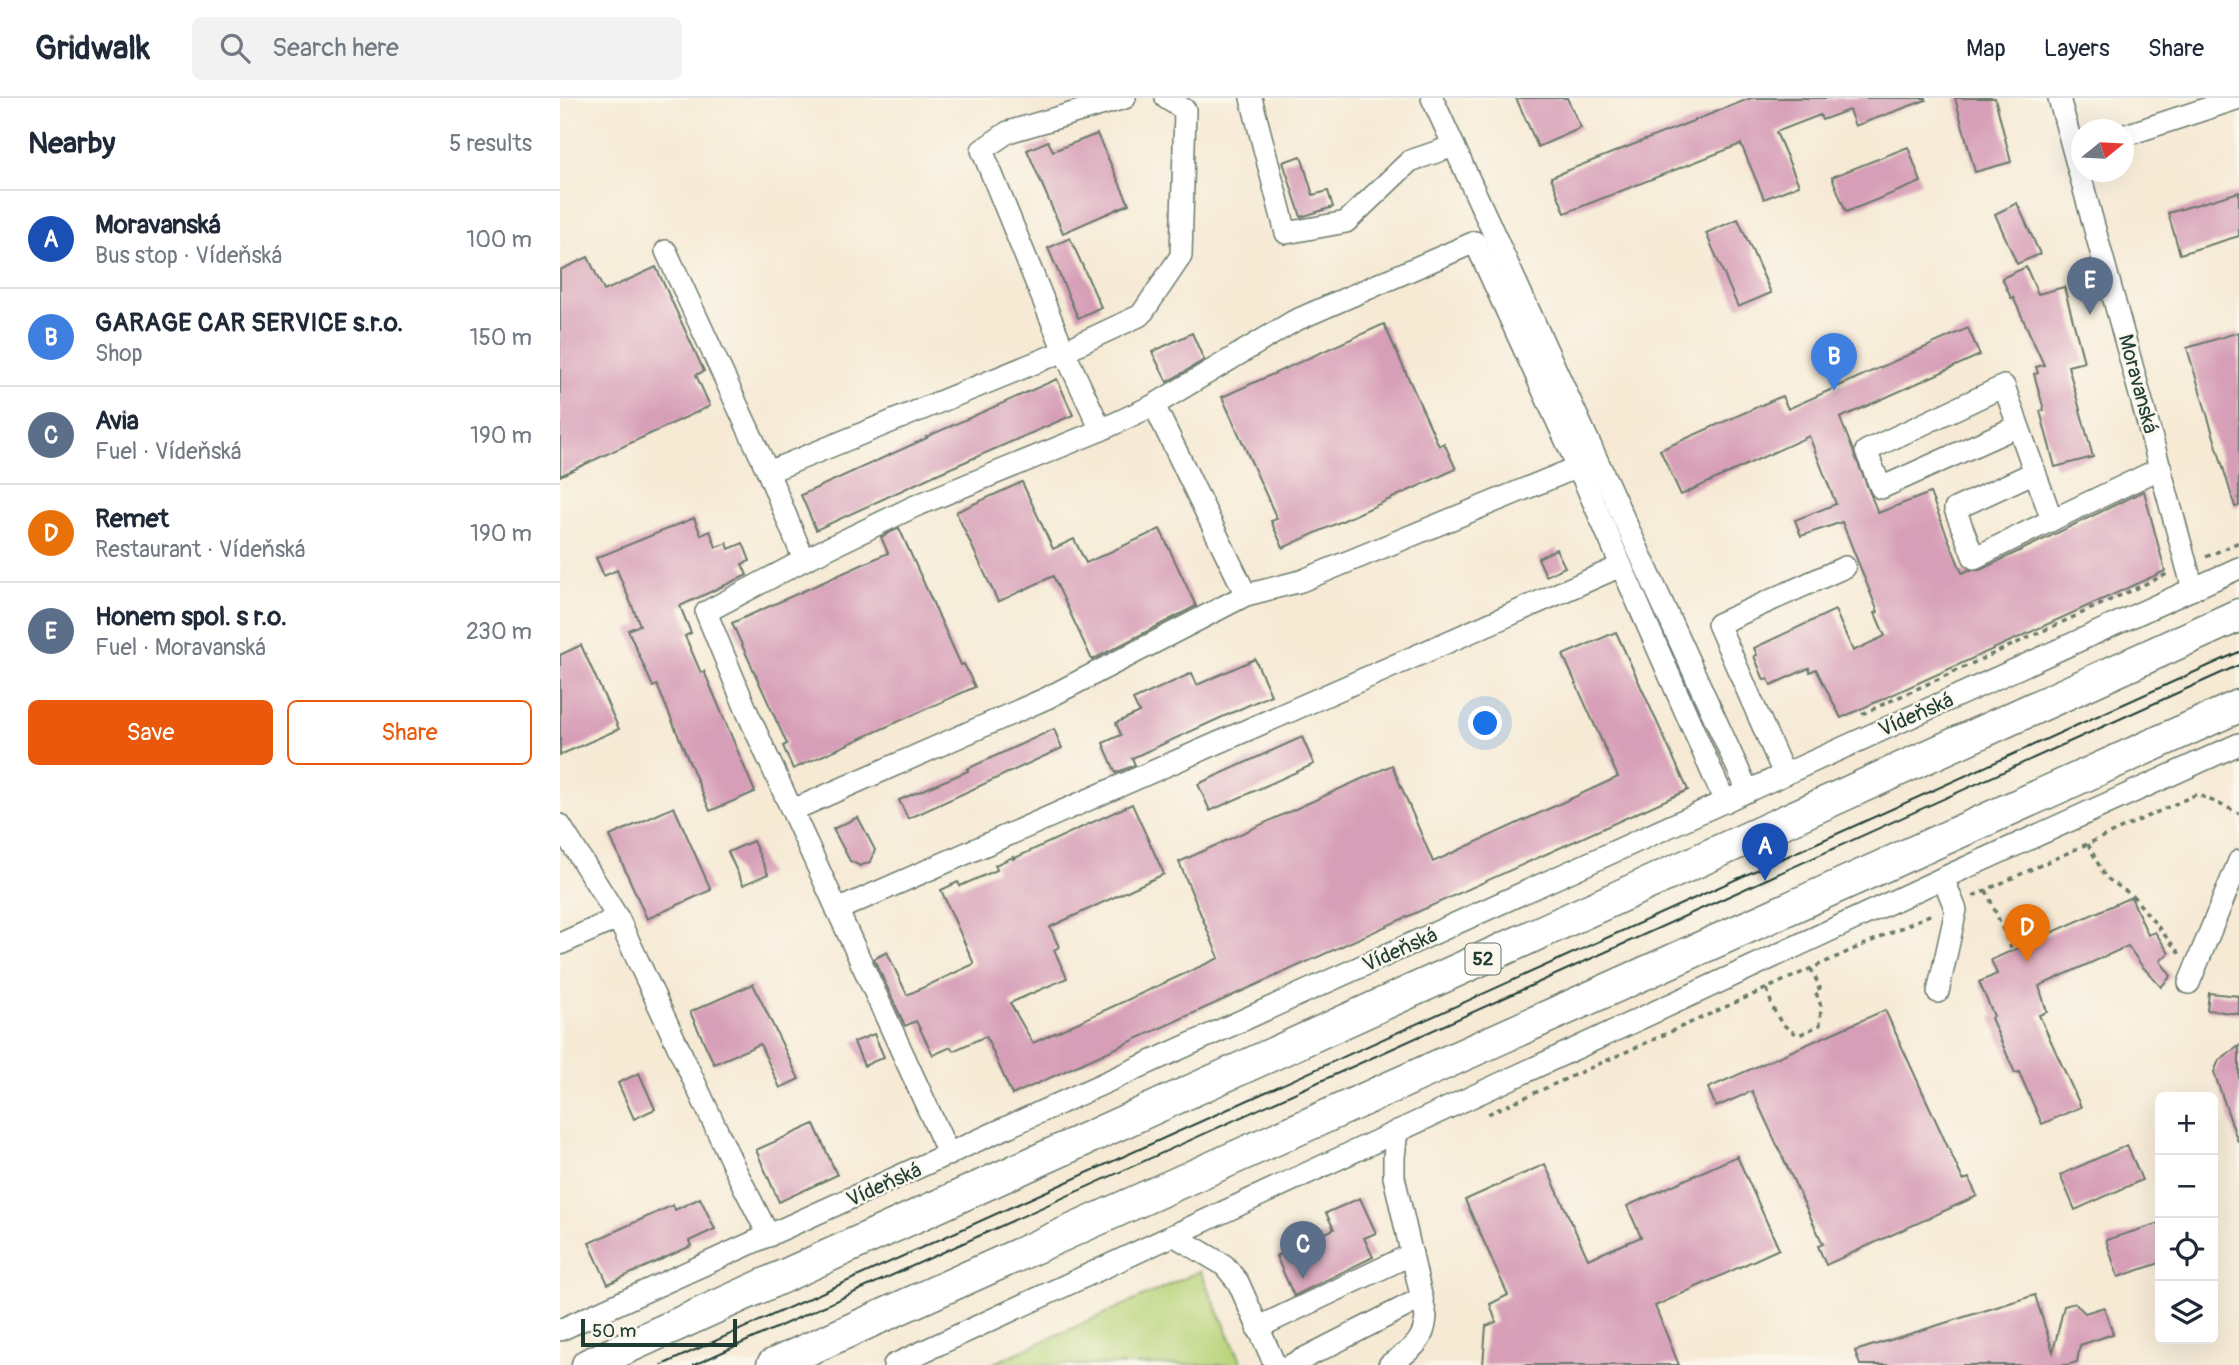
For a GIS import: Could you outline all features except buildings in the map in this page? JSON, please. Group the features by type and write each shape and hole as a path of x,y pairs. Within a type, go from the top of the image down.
{"highway":[{"name":"Vídeňská","path":"588,1365 2239,615"},
{"path":"773,1365 2239,706"}],"street":[{"path":"1101,430 1064,351 982,150 1008,132 1125,98"},
{"path":"768,472 1064,351 1141,315 1181,257 1185,110 1166,98"},
{"path":"1251,98 1286,233 1346,222 1409,161 1454,146"},
{"path":"1432,98 1748,791"},
{"name":"Moravanská","path":"2059,98 2071,131"},
{"path":"2134,132 2239,98"},
{"name":"Moravanská","path":"2086,182 2193,589"},
{"path":"949,1155 748,714 706,612 913,507 1101,430 1154,405 1294,321 1475,242 1578,467 1725,802"},
{"path":"666,251 768,472 804,560"},
{"path":"2018,426 1881,488 1866,451 2004,386 2052,520"},
{"path":"1154,405 1246,595"},
{"path":"793,810 1047,698 1246,595 1301,581 1578,467"},
{"path":"2035,472 1955,509 1974,558 2161,468"},
{"path":"837,910 1621,566"},
{"path":"1784,774 1718,624 1845,567"},
{"name":"Vídeňská","path":"560,1330 2239,568"},
{"path":"894,1365 1944,878 2238,749"},
{"path":"560,825 618,918 769,1236"},
{"path":"2192,974 2239,861"},
{"path":"1938,992 1955,910 1944,878"},
{"path":"560,944 618,918"},
{"path":"1389,1365 1419,1343 1425,1331 1426,1317 1394,1177 1397,1131"},
{"path":"1173,1235 1224,1265 1238,1283 1275,1365"},
{"path":"1257,1328 1412,1255"},
{"path":"1291,1365 1422,1298"}],"path":[{"path":"1854,718 2239,542"},
{"path":"2011,948 1986,890 2197,794 2239,813"},
{"path":"2088,844 2105,877 2133,896 2182,957 2192,974"},
{"path":"1767,989 1774,1014 1786,1030 1799,1035 1820,1025 1821,1006 1815,990 1820,988 1811,969 1928,916"}],"green space":[{"path":"1200,1271 1243,1365 990,1365"}],"tram line":[{"path":"662,1365 2239,652"},
{"path":"694,1365 2239,665"}],"place":[{"name":"Honem spol. s r.o.","path":"2090,315"},
{"name":"GARAGE CAR SERVICE s.r.o.","path":"1834,391"},
{"name":"Moravanská","path":"1765,881"},
{"name":"Remet","path":"2027,962"},
{"name":"Avia","path":"1303,1279"}]}
